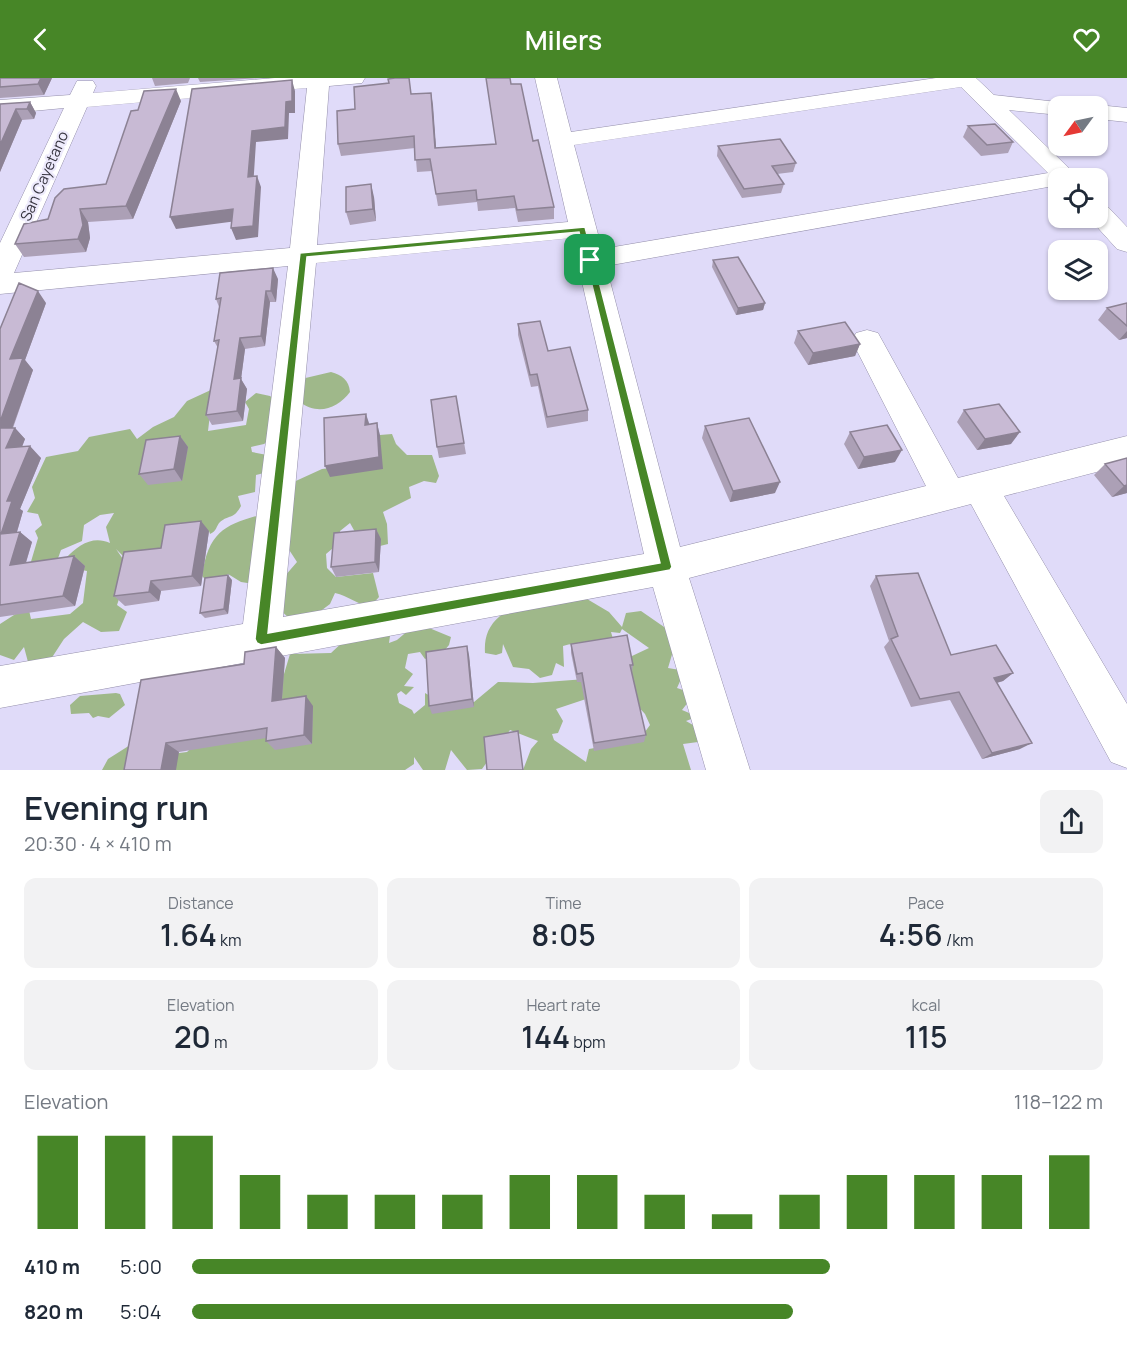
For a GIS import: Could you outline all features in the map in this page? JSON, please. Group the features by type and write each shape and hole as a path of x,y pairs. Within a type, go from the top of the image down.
{"street":[{"name":"San Cayetano","path":"0,273 89,78"},
{"path":"0,108 354,78"},
{"path":"546,78 666,567 728,770"},
{"path":"563,140 965,79 1056,168"},
{"path":"261,639 303,255 319,80"},
{"path":"990,101 1048,107"},
{"path":"1108,113 1127,115"},
{"path":"0,284 303,255 586,244 1048,180"},
{"path":"1108,223 1127,243"},
{"path":"867,341 1127,746"},
{"path":"2,691 261,639 666,567 1127,450"}],"green space":[{"path":"331,372 342,376 348,384 350,392 345,398 334,406 321,409 314,409 300,402 297,380"},
{"path":"213,389 208,431 246,425 249,409 245,402 256,393 270,396 280,403 276,436 264,444 251,447 252,452 267,455 264,473 256,475 255,492 238,496 241,506 233,515 220,522 210,534 209,531 166,552 126,559 116,549 125,562 131,563 117,605 127,612 119,631 101,632 83,622 64,639 49,662 28,662 24,647 14,660 0,655 0,624 28,606 31,619 70,614 83,603 87,571 71,568 66,558 86,543 98,540 110,543 106,527 114,513 100,515 84,525 82,541 61,550 57,561 27,575 38,538 35,531 42,525 38,514 27,512 35,498 32,487 46,457 78,451 89,437 130,429 137,439 153,427 174,417 187,401"},
{"path":"392,434 396,444 407,455 432,455 439,476 436,483 424,481 409,487 411,498 383,512 387,524 388,544 372,548 360,541 350,523 340,531 339,543 326,554 327,568 336,577 373,573 379,597 370,607 335,593 330,604 306,622 290,619 276,606 284,577 297,562 284,542 254,584 241,582 228,574 219,582 207,581 202,576 210,547 223,530 243,520 270,512 287,485 322,469 347,466 380,435"},
{"path":"587,599 609,612 622,627 626,613 641,611 667,629 676,641 668,668 680,670 681,679 677,688 683,690 689,701 682,710 694,715 694,718 686,721 693,725 698,742 683,744 691,770 523,770 531,749 538,741 510,730 482,769 467,770 451,750 445,770 423,770 414,757 414,764 405,770 102,770 108,759 138,740 156,756 187,752 262,679 284,674 290,654 331,653 346,639 391,629 389,643 397,640 417,623 451,637 444,651 425,659 420,652 408,654 405,668 413,674 404,686 414,687 406,695 401,691 397,694 399,703 412,710 414,714 425,705 425,693 439,701 474,702 498,682 533,683 625,676 632,656 649,648 622,629 620,633 611,632 613,639 607,641 563,646 564,667 556,663 552,675 540,678 529,669 513,667 503,644 502,653 496,655 485,653 485,642 492,624 505,613","holes":["625,692 645,714 650,725 639,740 589,749 586,762 554,740 552,734 558,733 563,721 556,709 586,699"]},
{"path":"120,694 125,705 109,718 98,716 93,718 89,713 71,714 70,705 80,696"}],"building":[{"path":"0,78 41,78 38,84 0,87"},
{"path":"409,78 411,94 431,93 435,148 496,144 486,78 510,78 511,84 521,84 533,141 538,140 554,207 517,210 514,196 477,200 476,190 436,194 430,159 415,160 414,136 338,144 337,111 355,109 354,87 389,83 388,79"},
{"path":"292,80 292,101 286,102 285,127 252,131 248,177 257,176 253,226 231,228 233,209 170,217 192,89"},
{"path":"176,89 126,206 80,209 83,225 78,239 15,244 24,224 48,219 55,198 64,189 106,184 131,111 138,110 144,91"},
{"path":"30,102 27,109 16,109 0,145 0,104"},
{"path":"995,124 1013,142 987,145 968,126"},
{"path":"780,139 796,163 772,166 784,184 744,189 718,146"},
{"path":"371,184 373,209 346,212 346,187"},
{"path":"738,257 765,303 738,308 713,260"},
{"path":"273,268 271,291 266,291 261,336 240,338 234,379 241,378 237,411 206,415 219,340 214,341 221,298 216,299 220,273"},
{"path":"19,283 38,291 10,359 23,358 0,422 0,329"},
{"path":"1127,303 1127,326 1107,308"},
{"path":"540,321 548,351 570,347 588,410 547,417 537,374 530,375 518,324"},
{"path":"845,322 860,344 813,353 798,331"},
{"path":"456,396 464,443 437,447 431,400"},
{"path":"999,404 1020,432 985,439 964,410"},
{"path":"366,414 365,425 377,423 379,457 325,466 324,418"},
{"path":"749,418 780,482 733,491 705,426"},
{"path":"887,425 902,450 864,457 850,432"},
{"path":"0,428 15,428 6,448 30,446 7,501 12,501 1,534 20,532 10,565 74,556 63,596 0,605"},
{"path":"180,436 174,469 139,474 146,440"},
{"path":"1127,458 1127,485 1124,486 1105,464"},
{"path":"201,521 192,576 151,581 149,592 114,596 124,552 161,548 165,525"},
{"path":"376,529 375,562 331,567 334,533"},
{"path":"918,573 951,655 996,645 1013,673 994,678 1032,743 992,753 959,692 920,699 891,639 898,636 876,576"},
{"path":"228,575 224,609 200,613 205,578"},
{"path":"627,635 633,665 630,665 646,735 594,743 582,673 577,674 571,644"},
{"path":"467,646 472,699 429,706 426,652"},
{"path":"276,647 272,701 306,696 304,735 266,741 267,728 166,743 161,770 124,770 141,680 244,664 245,652"},
{"path":"518,731 523,770 487,770 484,737"}],"route":[{"path":"582,229 590,260 666,567 261,639 303,255 582,229"}]}
